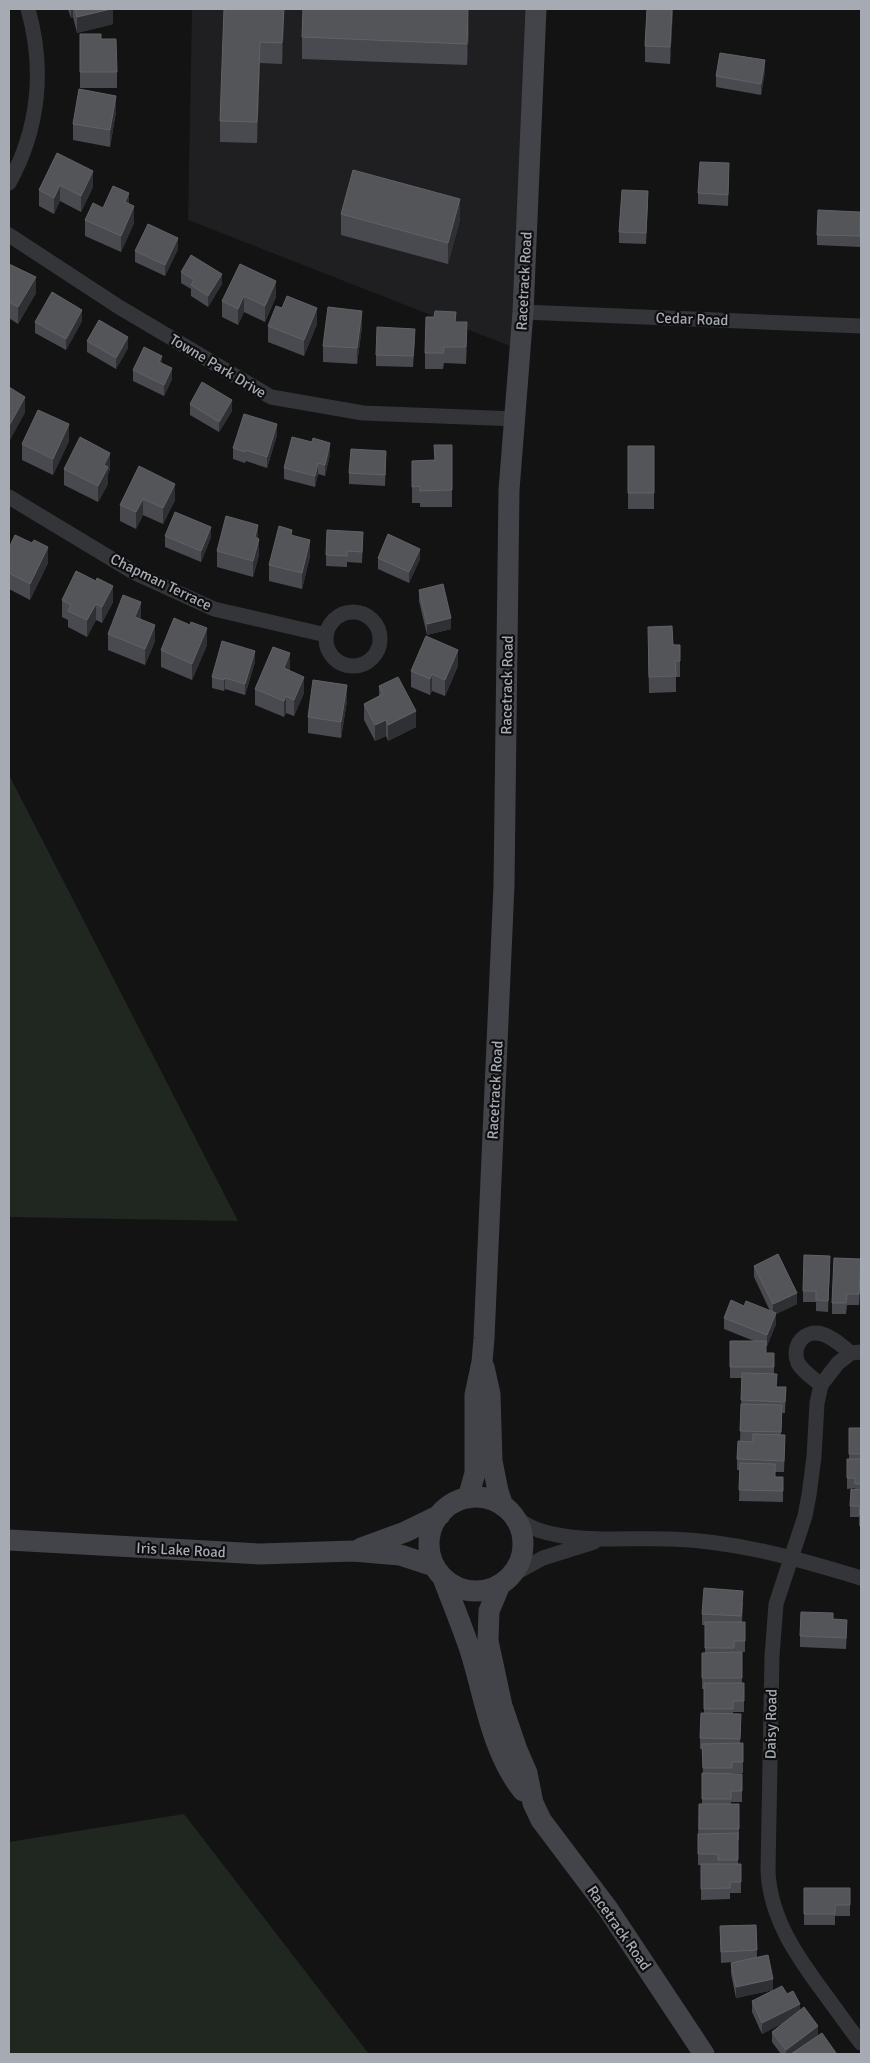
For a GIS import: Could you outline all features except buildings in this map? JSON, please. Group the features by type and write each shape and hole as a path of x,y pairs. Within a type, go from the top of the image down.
{"street":[{"path":"9,183 21,161 30,134 36,103 35,43 28,9"},
{"name":"Racetrack Road","path":"468,1498 475,1473 475,1395 482,1362 504,885 510,490 523,312 536,9"},
{"name":"Towne Park Drive","path":"9,235 120,306 271,397 363,413 515,419"},
{"name":"Cedar Road","path":"523,312 861,326"},
{"name":"Chapman Terrace","path":"9,497 134,573 214,609 326,635"},
{"path":"810,1334 823,1334 856,1352 832,1368 820,1385 805,1373 799,1364 796,1351 801,1339 810,1334"},
{"name":"Racetrack Road","path":"482,1362 490,1394 492,1461 498,1491 509,1512"},
{"name":"Daisy Road","path":"820,1385 812,1478 805,1516 778,1598 773,1629 769,1883 776,1914 794,1953 861,2043"},
{"path":"600,1540 543,1558 486,1591 471,1592 456,1587 439,1572 430,1553 429,1539 432,1526 440,1514 448,1507 468,1498 480,1498 492,1500 537,1530 565,1536 600,1540 671,1538 722,1544 792,1557 861,1578"},
{"path":"506,1580 520,1562 523,1546 521,1531 509,1512"},
{"name":"Iris Lake Road","path":"353,1551 405,1532 440,1514"},
{"name":"Iris Lake Road","path":"9,1540 260,1554 353,1551 400,1555 439,1572"},
{"name":"Racetrack Road","path":"439,1572 470,1650 486,1713 502,1755 516,1782 533,1803 541,1820 608,1909 704,2054"},
{"name":"Racetrack Road","path":"506,1580 488,1611 488,1641 502,1706 516,1750 527,1773 533,1803"}],"shaded area":[{"path":"192,9 535,9 523,351 188,220"},
{"path":"9,775 238,1221 9,1217"},
{"path":"184,1814 369,2054 9,2054 9,1842"}]}
